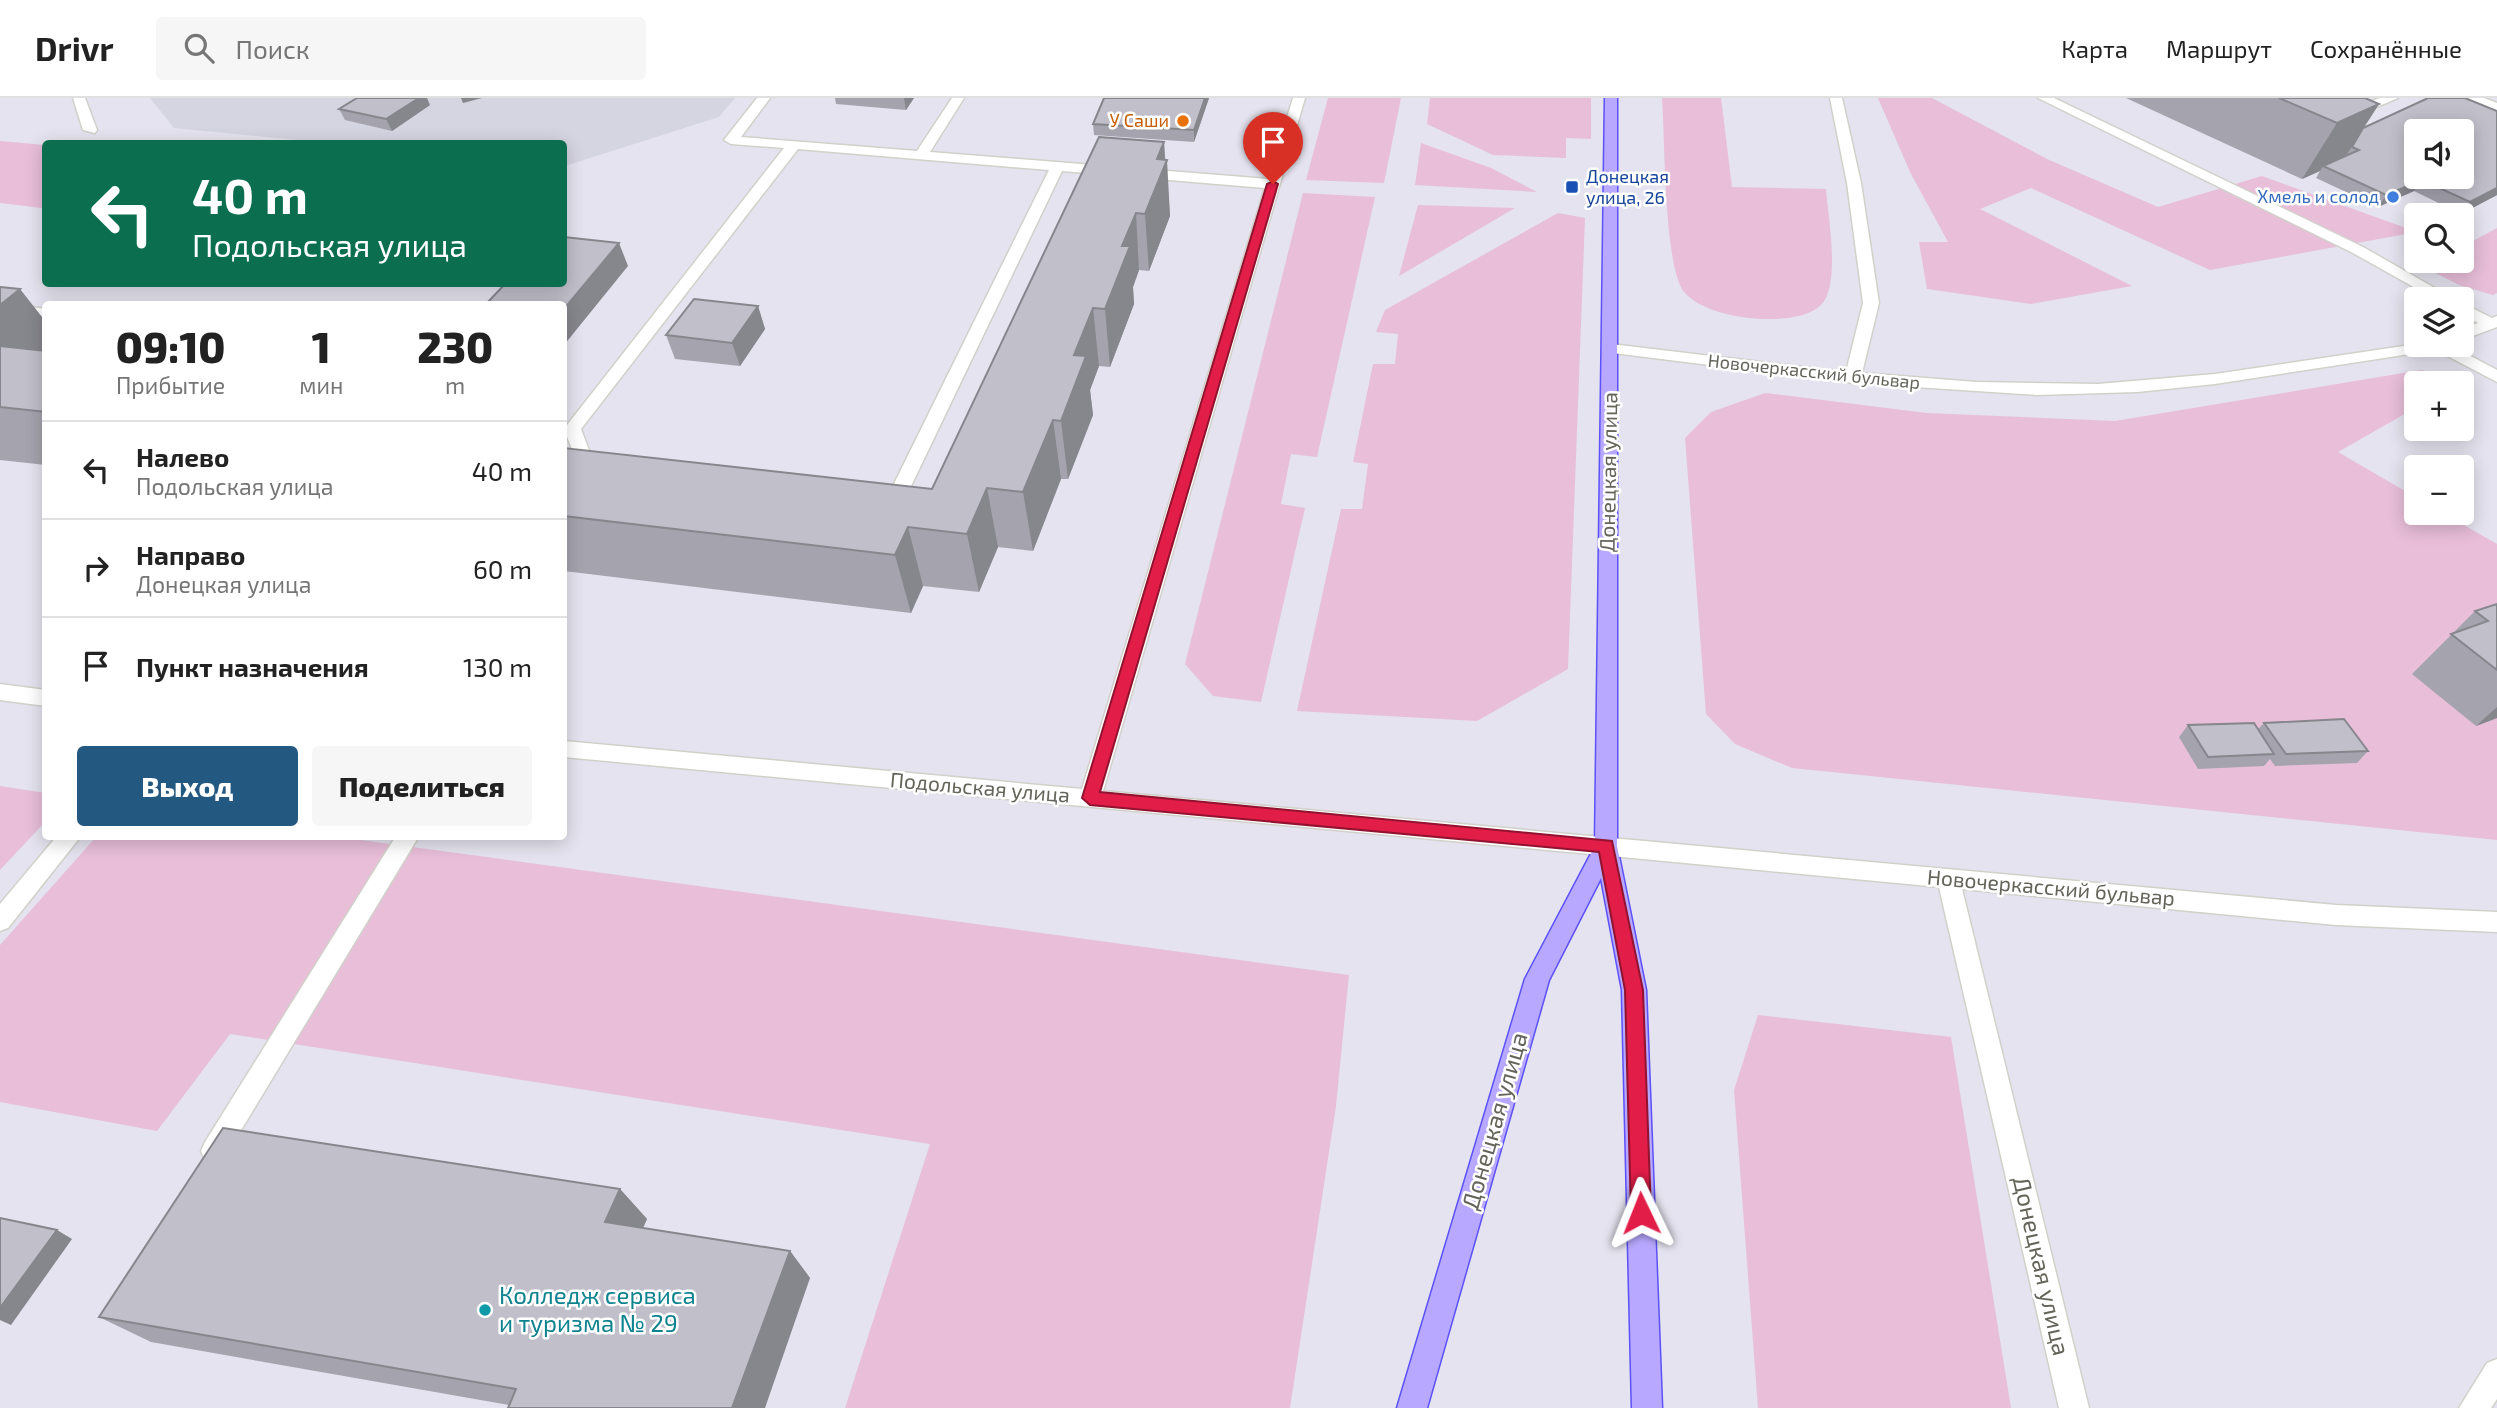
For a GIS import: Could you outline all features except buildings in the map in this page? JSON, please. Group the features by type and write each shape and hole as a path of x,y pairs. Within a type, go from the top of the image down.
{"main road":[{"name":"Донецкая улица","path":"1611,98 1606,846 1634,990 1647,1408"},
{"name":"Донецкая улица","path":"1412,1408 1536,979 1606,846"}],"street":[{"path":"79,98 90,130"},
{"path":"764,98 731,140 1273,184"},
{"path":"921,156 958,98"},
{"path":"1090,798 1298,98"},
{"path":"1836,98 1854,183 1871,303 1853,376"},
{"path":"2044,98 2358,250 2424,287"},
{"path":"2300,98 2343,117 2392,98"},
{"path":"2472,98 2497,108"},
{"path":"613,472 587,468 568,429 794,145"},
{"path":"866,502 893,505 1058,167"},
{"path":"0,308 42,313"},
{"path":"2474,313 2495,322"},
{"path":"2474,330 2495,322"},
{"name":"Новочеркасский бульвар","path":"1611,349 1908,384 2098,389 2247,374 2404,352"},
{"path":"2460,357 2497,377"},
{"path":"0,692 42,697"},
{"name":"Подольская улица","path":"567,749 1606,846"},
{"path":"0,921 67,840"},
{"path":"209,1159 406,840"},
{"name":"Новочеркасский бульвар","path":"1606,846 2336,915 2497,922"},
{"name":"Донецкая улица","path":"1948,879 2074,1408"},
{"path":"2474,1408 2497,1373"}],"shaded area":[{"path":"150,98 735,98 719,117 568,165 567,140 298,140 174,128"},
{"path":"1328,98 1401,98 1384,183 1306,180"},
{"path":"1430,98 1591,98 1591,139 1566,138 1566,158 1493,155 1427,124"},
{"path":"1662,98 1721,98 1732,187 1826,189 1832,267 1827,295 1821,305 1809,313 1791,317 1749,318 1708,308 1692,300 1682,289 1676,273 1669,226"},
{"path":"1878,98 1932,98 2047,159 2158,207 2262,176 2404,227 2404,234 2210,270 2031,188 1980,209 2132,286 2031,304 1927,289 1919,242 1948,242 1910,172"},
{"path":"0,141 42,145 42,208 0,203"},
{"path":"1421,143 1491,168 1537,192 1415,185"},
{"path":"1303,193 1375,197 1317,457 1291,454 1281,504 1305,508 1261,702 1213,696 1185,664"},
{"path":"1418,205 1515,208 1399,276"},
{"path":"1558,213 1585,218 1568,669 1477,721 1297,711 1341,509 1362,509 1368,464 1353,462 1373,364 1395,364 1398,334 1376,332 1385,310"},
{"path":"2497,228 2497,293 2493,295 2474,289 2474,287 2459,285 2436,273 2474,273 2474,240"},
{"path":"2404,373 2404,414 2338,452 2404,490 2404,525 2464,525 2497,544 2497,840 1792,768 1735,744 1706,714 1685,438 1711,412 1765,393 1926,413 2115,421"},
{"path":"0,786 42,792 42,825 0,870"},
{"path":"93,840 361,840 1349,975 1336,1106 1290,1408 845,1408 930,1144 230,1034 157,1131 0,1102 0,945"},
{"path":"1758,1015 1951,1037 2011,1408 1758,1408 1734,1090"}],"place":[{"name":"У Саши","path":"1183,121"},
{"name":"Донецкая улица, 26","path":"1572,187"},
{"name":"Хмель и солод","path":"2393,197"},
{"name":"Колледж сервиса и туризма № 29","path":"485,1310"}],"route":[{"path":"1273,184 1090,798 1606,846 1634,990 1641,1213"}]}
